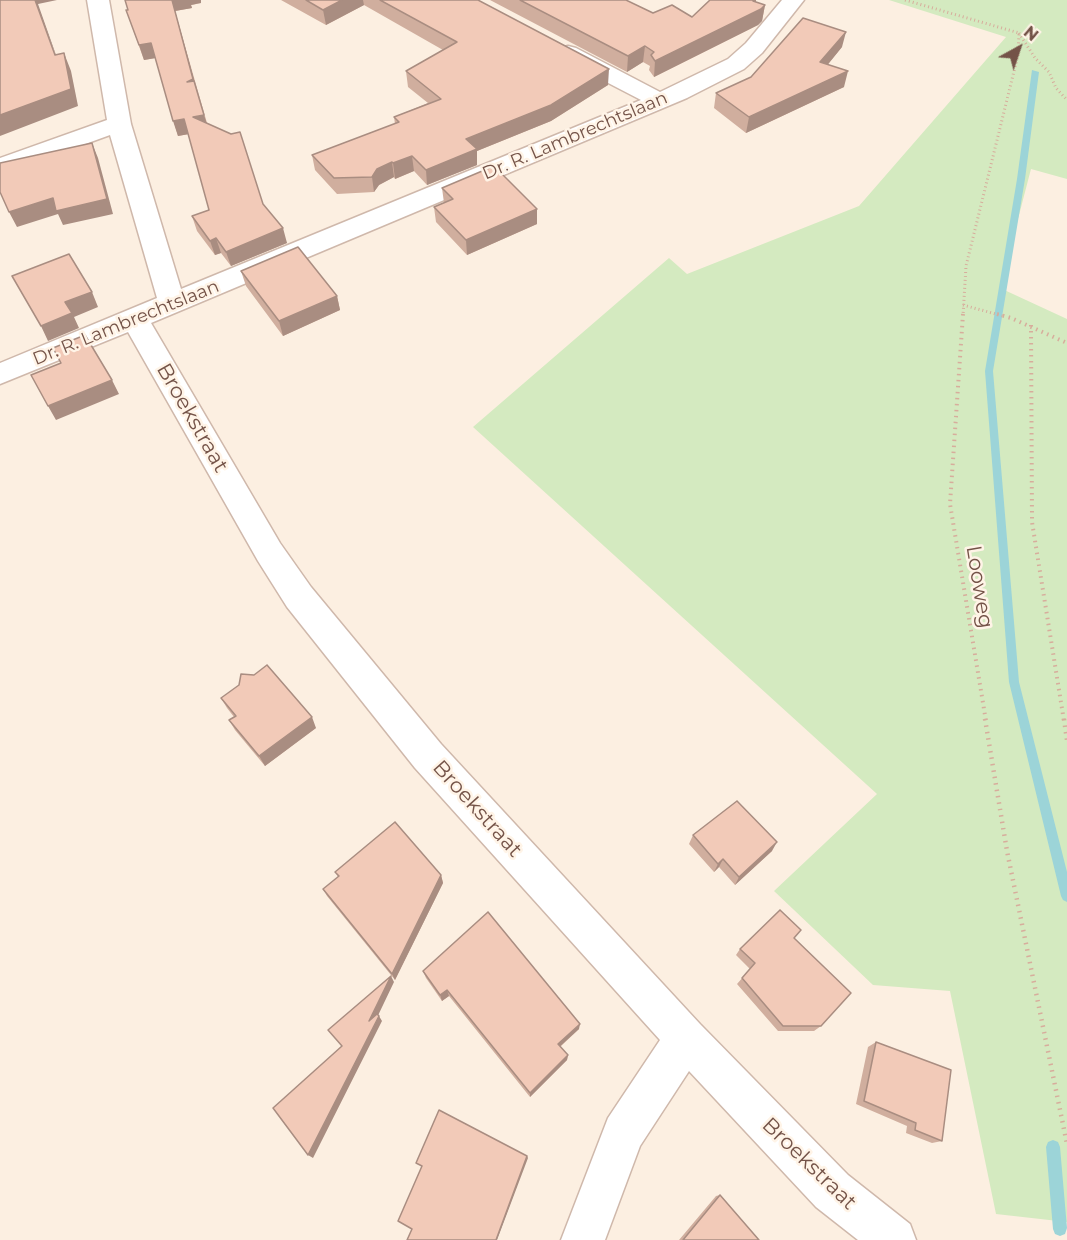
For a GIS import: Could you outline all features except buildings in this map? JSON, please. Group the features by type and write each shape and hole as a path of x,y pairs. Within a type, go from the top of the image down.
{"street":[{"path":"98,0 119,124 172,304"},
{"name":"Dr. R. Lambrechtslaan","path":"0,374 659,101 736,64 754,48 793,0"},
{"path":"554,45 659,101"},
{"path":"0,167 119,124"},
{"name":"Broekstraat","path":"134,320 149,342 269,552 299,597 428,756 686,1038 832,1191 894,1240"},
{"path":"583,1240 622,1133 686,1038"}],"path":[{"path":"905,0 1019,33 1035,58 1049,72 1056,88 1067,100"},
{"name":"Looweg","path":"1019,33 1018,55 966,266 950,504 1007,851 1067,1144"},
{"path":"963,305 1031,325 1067,344"},
{"path":"1031,325 1032,522 1067,740"}],"green space":[{"path":"889,0 1067,0 1067,179 1031,169 1000,288 1067,319 1067,1222 996,1214 950,991 873,985 774,891 877,794 473,427 669,258 687,274 859,206 1006,37"}],"waterway":[{"path":"1035,72 1021,179 989,371 1014,682 1067,896"},
{"path":"1053,1147 1060,1229"}]}
